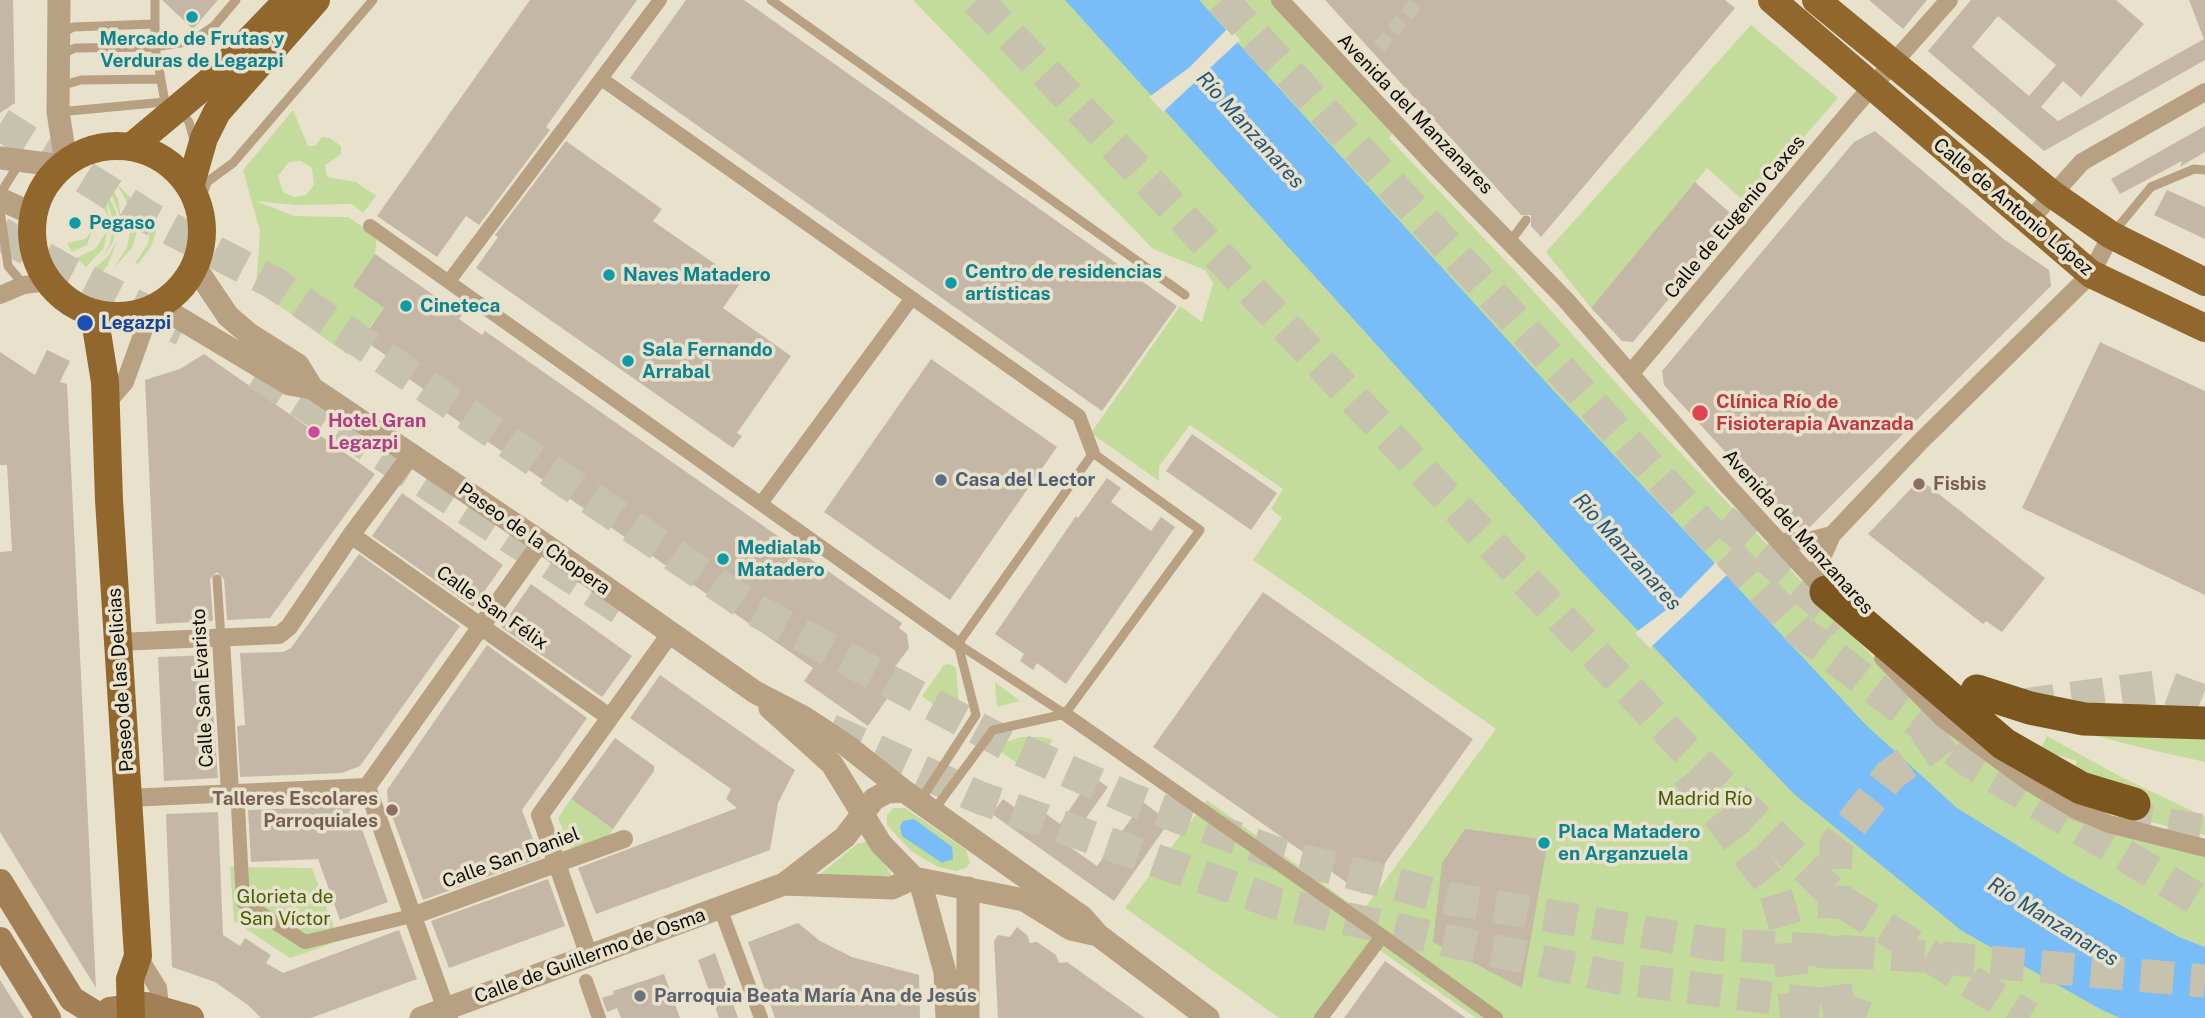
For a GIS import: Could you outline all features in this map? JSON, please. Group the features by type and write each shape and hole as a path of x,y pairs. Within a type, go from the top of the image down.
{"highway":[{"path":"1823,589 2004,744 2081,788 2134,804"},
{"path":"1977,691 2030,708 2084,719 2205,723"}],"main road":[{"path":"131,147 171,105 210,81 288,0"},
{"path":"194,196 164,160 131,147 100,147 65,164 44,187 33,214 36,283 94,314 123,316 155,308 174,295 195,267 203,237 194,196 198,159 217,112 316,0"},
{"name":"Calle de Antonio López","path":"1772,0 2091,274 2205,328"},
{"name":"Calle de Antonio López","path":"1816,0 2052,194 2111,235 2205,282"},
{"name":"Paseo de las Delicias","path":"94,314 106,404 138,956 130,979 131,1012"},
{"path":"0,882 72,999 95,1016 160,1007 191,1018"},
{"path":"0,940 48,1018"}],"street":[{"path":"11,159 65,164 58,112 59,0"},
{"path":"449,281 603,80 660,0"},
{"name":"Avenida del Manzanares","path":"1280,0 1631,373 1728,487 1900,677 1935,711 2019,776 2076,810 2109,824 2205,848"},
{"path":"1871,86 1948,0"},
{"path":"603,80 1079,416 1093,453"},
{"name":"Calle de Eugenio Caxes","path":"1631,373 1871,86"},
{"path":"2028,222 2082,162 2205,92"},
{"path":"0,200 33,214"},
{"path":"370,226 762,502 958,644"},
{"path":"1823,589 1818,567 1832,535 1920,442 2091,274 2111,235"},
{"name":"Paseo de la Chopera","path":"195,267 228,316 248,334 298,365 312,388"},
{"path":"1,292 36,283"},
{"path":"762,502 912,298"},
{"path":"106,404 125,382 155,308"},
{"name":"Paseo de la Chopera","path":"155,308 289,384 312,388 541,542 755,692 804,718 846,745 977,842"},
{"path":"118,642 279,635 289,626 351,535 411,455"},
{"name":"Calle San Félix","path":"351,535 608,716"},
{"path":"1780,542 1812,540 1832,535"},
{"path":"128,798 234,800 367,787 541,542"},
{"path":"589,956 559,863 540,815 608,716 670,634"},
{"name":"Calle San Evaristo","path":"221,639 234,800"},
{"name":"Paseo de la Chopera","path":"755,692 832,764 881,844 917,880"},
{"path":"1065,714 1496,1018"},
{"path":"367,787 407,917 447,1014"},
{"name":"Calle de Guillermo de Osma","path":"421,1018 447,1014 589,956 784,884 820,860 865,815 874,799 887,792 919,801"},
{"path":"234,800 243,902 305,942 407,917"},
{"name":"Calle San Daniel","path":"407,917 624,839"},
{"path":"968,1018 968,888 982,863 977,842"},
{"path":"977,842 1082,917 1098,935 1208,1018"},
{"path":"947,1018 945,972 917,880 1024,900 1071,929 1098,935"},
{"name":"Calle de Guillermo de Osma","path":"784,884 892,888 917,880"},
{"name":"Calle de Guillermo de Osma","path":"720,908 761,1018"},
{"path":"1321,1018 1382,936"},
{"name":"Paseo de las Delicias","path":"138,956 159,988 160,1007"},
{"path":"586,981 599,1018"}],"lane":[{"path":"155,0 155,47 159,79 171,105 189,122 198,159"},
{"path":"154,24 74,27 59,45 75,48 155,47 192,41 214,26 236,0"},
{"path":"194,196 207,182 233,163 373,0"},
{"path":"771,0 1185,295"},
{"path":"59,86 81,80 159,79"},
{"path":"58,112 171,105"},
{"path":"0,194 11,159"},
{"path":"2111,235 2151,187 2193,169 2205,170"},
{"path":"0,210 8,266 36,283"},
{"path":"1510,242 1526,220"},
{"path":"1093,453 1200,530 1065,714 993,730 919,801 976,715 958,644 1093,453"},
{"name":"Calle San Evaristo","path":"217,579 221,639"},
{"path":"958,644 1065,714"}],"green space":[{"name":"Madrid Río","path":"913,0 1273,0 1394,132 1389,138 1891,676 2039,797 2205,852 2205,1018 1476,1018 1375,947 1324,1018 1279,1018 1125,908 1207,800 1362,912 1496,729 1253,560 1282,518 1271,509 1283,489 1190,425 1159,466 1159,481 1091,433 1180,306 1202,322 1213,283 1205,270 1153,249"},
{"path":"1751,25 1838,98 1746,203 1707,168 1591,308 1546,252"},
{"path":"293,110 308,146 315,146 322,137 330,138 341,146 341,154 325,165 327,177 356,182 376,196 363,213 352,204 295,205 256,201 294,216 348,217 377,237 375,254 353,286 384,308 348,355 256,289 260,231 243,170","holes":["301,161 312,168 314,185 306,195 294,197 283,192 278,176 289,162"]},
{"path":"105,175 118,199 121,219 111,193 97,178"},
{"path":"90,181 106,201 109,218 99,200 82,187"},
{"path":"116,183 132,199 138,228 132,248 114,268 127,247 131,227 126,200"},
{"path":"106,189 116,212 117,226 113,242 102,258 110,243 114,222 102,190"},
{"path":"142,192 151,204 157,228 151,247 138,264 135,263 148,244 151,222"},
{"path":"92,231 87,245 72,252 67,243 85,239"},
{"path":"107,231 104,248 86,267 76,258 95,249"},
{"path":"118,238 108,265 100,274 92,271 109,255"},
{"path":"950,664 956,668 960,720 956,721 922,696 944,665"},
{"path":"995,682 1020,701 997,707"},
{"path":"2047,736 2123,778 2205,817 2205,835 2134,818 2074,768 2077,761 2040,750"},
{"path":"2096,736 2205,736 2205,762 2143,748"},
{"path":"1021,737 1044,737 1053,740 1030,772 998,750 1004,743"},
{"path":"571,799 613,829 609,837 571,849 558,818"},
{"path":"893,808 905,808 966,850 970,863 966,868 956,871 938,867 911,851 887,825 887,815"},
{"path":"866,842 873,847 892,876 819,878 819,875 857,844"},
{"name":"Glorieta de San Víctor","path":"230,867 312,868 339,941 290,958 234,921"}],"water":[{"name":"Río Manzanares","path":"1065,0 1199,0 1552,389 1866,725 1957,808 2067,876 2179,937 2205,947 2205,1018 2120,1018 2102,1010 1962,931 1794,794 1581,571"},
{"path":"914,819 952,847 953,859 942,863 902,836 900,826 903,821"}],"pier":[{"path":"1229,27 1240,40 1163,112 1149,97 1190,67"},
{"path":"1716,562 1727,575 1650,648 1635,633 1677,602"}],"building":[{"path":"0,0 13,0 15,103 0,113"},
{"name":"Mercado de Frutas y Verduras de Legazpi","path":"162,0 218,0 193,29"},
{"path":"530,0 637,0 546,127 550,130 479,225 466,216 437,257 377,216"},
{"path":"686,0 744,0 1177,306 1102,411 630,78"},
{"path":"1325,0 1725,0 1735,8 1541,237 1531,226 1531,215 1521,215"},
{"path":"1869,0 1927,0 1903,29"},
{"path":"1971,0 2116,0 2144,24 2081,97 2063,81 2041,107 2058,121 2204,39 2189,0 2205,0 2205,60 2044,151 1928,51","holes":["1998,16 2056,65 2029,96 1972,47"]},
{"path":"2205,126 2205,152 2180,167 2182,161 2120,194 2111,179"},
{"path":"1875,131 2005,240 2049,270 2051,286 1809,528 1794,527 1664,385 1662,371 1854,142"},
{"path":"566,141 662,209 653,221 741,282 723,308 791,356 737,433 742,436 733,448 476,268 498,237 495,235"},
{"path":"1695,182 1736,218 1633,342 1622,341 1591,308"},
{"path":"2167,190 2205,207 2205,239 2154,215"},
{"path":"375,254 462,315 459,319 482,335 485,331 902,623 899,628 907,634 909,648 895,667 905,673 868,726 804,681 813,668 438,407 442,402 409,379 413,374 362,339 384,308 353,286"},
{"path":"2100,342 2205,391 2205,595 2022,508"},
{"path":"47,350 70,361 60,382 67,384 96,988 0,832 0,552 12,551 7,465 0,465 0,352 35,375"},
{"path":"204,354 375,474 270,618 227,620 224,579 217,572 210,579 213,621 156,624 145,380 180,369"},
{"name":"Casa del Lector","path":"931,359 1057,447 950,600 824,512"},
{"path":"1192,434 1277,493 1251,530 1166,471"},
{"path":"1107,478 1121,488 1111,502 1151,531 1161,517 1175,527 1066,684 1037,663 1033,670 1020,661 1024,654 995,634 1076,516 1078,518"},
{"path":"1920,479 2045,578 2002,632 1986,621 1983,624 1868,534"},
{"path":"402,493 503,565 473,607 372,536"},
{"path":"359,554 460,626 360,766 342,773 240,777 237,726 245,725 240,653 283,652 291,648"},
{"path":"531,584 632,656 602,697 501,627"},
{"path":"1263,592 1473,739 1363,894 1153,747"},
{"path":"487,645 587,718 522,810 540,858 423,900 388,805 387,790"},
{"path":"209,655 218,778 164,781 158,657"},
{"path":"660,675 795,770 778,803 770,850 596,914 578,868 737,808 726,799 731,789 630,718"},
{"path":"615,738 654,766 654,771 613,829 571,799"},
{"path":"1092,776 1108,787 1067,845 1097,866 1143,802 1169,822 1114,901 992,814 1003,799 1024,814 1031,803 1060,824"},
{"path":"342,806 354,810 357,815 388,902 340,920 318,859 251,862 248,810"},
{"path":"218,812 223,935 240,946 245,938 271,955 266,963 283,973 399,930 417,979 311,1018 261,1018 248,1005 215,982 172,967 166,814"},
{"path":"1465,829 1548,840 1522,988 1433,942 1442,863"},
{"path":"548,879 565,926 449,968 431,921"},
{"path":"798,923 820,941 852,957 919,975 920,1018 775,1018 748,942"},
{"path":"1017,927 1027,935 1030,943 1037,942 1056,955 1059,963 1067,962 1145,1018 998,1018 994,941 998,935 1010,937"},
{"path":"715,953 738,1018 719,1018 698,960"},
{"path":"1385,961 1466,1018 1344,1018"},
{"name":"Parroquia Beata María Ana de Jesús","path":"664,974 680,1018 621,1018 617,1008 607,1012 602,998 614,994 613,991"},
{"path":"0,980 24,1018 0,1018"}],"tunnel":[{"path":"977,0 1684,748 1838,899 2029,1018"},
{"path":"1222,0 1799,630 1968,760 2205,904"},
{"path":"1379,47 1419,0"},
{"path":"0,124 148,217 274,283 755,610 1007,744 1133,800 1279,854 1448,898 1714,944 1920,956 2205,981"},
{"path":"0,233 66,271 183,330"},
{"path":"257,373 623,610"},
{"path":"1723,520 1844,623"},
{"path":"2022,705 2163,686 2205,702"},
{"path":"1840,1018 1833,972 1836,844 1890,775 1957,727"},
{"path":"830,730 978,797 1276,903 1618,978 1832,1006 1866,1018"},
{"path":"1687,774 1774,888 1787,931 1797,1018"},
{"path":"2071,802 2100,813 2205,831"}],"place":[{"name":"Mercado de Frutas y Verduras de Legazpi","path":"192,17"},
{"name":"Pegaso","path":"75,223"},
{"name":"Naves Matadero","path":"609,275"},
{"name":"Centro de residencias artísticas","path":"951,283"},
{"name":"Cineteca","path":"406,306"},
{"name":"Legazpi","path":"85,323"},
{"name":"Sala Fernando Arrabal","path":"628,361"},
{"name":"Clínica Río de Fisioterapia Avanzada","path":"1700,413"},
{"name":"Hotel Gran Legazpi","path":"314,432"},
{"name":"Casa del Lector","path":"941,480"},
{"name":"Fisbis","path":"1919,484"},
{"name":"Medialab Matadero","path":"723,559"},
{"name":"Talleres Escolares Parroquiales","path":"392,810"},
{"name":"Placa Matadero en Arganzuela","path":"1544,843"},
{"name":"Parroquia Beata María Ana de Jesús","path":"640,996"}]}
